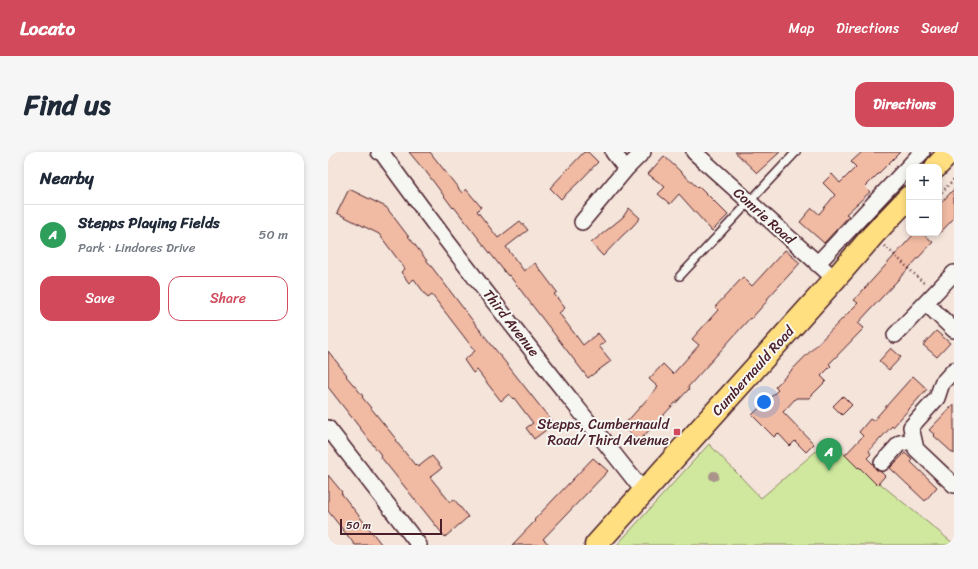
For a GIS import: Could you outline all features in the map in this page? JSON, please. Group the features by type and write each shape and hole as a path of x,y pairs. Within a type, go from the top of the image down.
{"main road":[{"path":"939,164 950,152"},
{"name":"Cumbernauld Road","path":"596,545 906,199"}],"street":[{"name":"Third Avenue","path":"379,152 382,153 512,325 644,492"},
{"path":"613,152 626,169"},
{"path":"582,222 626,169 643,152"},
{"name":"Comrie Road","path":"694,152 835,280"},
{"path":"817,264 922,152"},
{"path":"895,335 954,273"},
{"path":"930,298 954,330"},
{"path":"954,370 942,383 936,398 910,427 916,448 954,484"},
{"path":"328,428 419,545"},
{"path":"882,463 900,443 914,441"}],"lane":[{"path":"680,276 796,152"}],"path":[{"path":"942,192 954,179"},
{"path":"873,235 930,298"}],"green space":[{"path":"828,441 954,545 617,545 709,444 761,498"}],"building":[{"path":"409,152 430,152 462,193 466,189 481,207 477,211 498,238 520,221 528,230 506,247 524,271 535,263 557,292 554,294 565,308 559,313 583,345 598,333 605,342 599,346 611,361 588,378 509,275 508,276"},
{"path":"584,152 588,152 598,162 561,199 550,188"},
{"path":"735,152 780,152 757,173"},
{"path":"862,152 900,152 865,187 870,192 846,214 849,216 824,243 800,222 812,208 819,214 835,195 823,183 832,174 840,183 856,167 851,162"},
{"path":"664,156 698,188 699,186 728,215 712,231 679,194 670,204 658,194 665,187 648,174"},
{"path":"349,189 386,207 554,424 534,439 526,428 533,423 514,398 513,399 509,394 501,401 477,370 473,373 464,360 475,351 432,295 428,298 414,279 409,283 401,272 405,269 379,234 337,213"},
{"path":"954,189 954,218 942,231 942,202"},
{"path":"629,208 640,218 603,256 591,243 623,217"},
{"path":"912,236 926,236 933,242 858,323 864,328 829,364 831,366 821,376 826,381 809,398 796,398 783,412 814,444 806,452 795,441 790,446 778,433 774,437 752,415 778,390 775,387 858,303 854,300"},
{"path":"785,250 800,263 688,387 689,389 639,441 623,426 658,387 649,379 663,364 673,374 699,345 692,339 718,310 715,307 743,277 752,286"},
{"path":"936,331 950,343 937,357 923,345"},
{"path":"891,348 901,357 889,370 879,361"},
{"path":"328,351 415,465 416,464 418,467 432,456 442,468 430,477 450,502 454,499 468,517 445,537 380,456 381,455 328,387"},
{"path":"913,376 927,389 869,451 871,454 867,458 876,469 885,476 877,485 845,455 863,436 859,432 870,419 873,421"},
{"path":"843,396 852,405 842,415 833,406"},
{"path":"954,404 954,454 929,430"},
{"path":"905,453 912,460 911,462 937,487 925,501 890,468"},
{"path":"593,458 608,471 543,539 550,545 512,545 535,521 534,520"},
{"path":"328,475 382,545 355,545 328,511"}],"place":[{"name":"Stepps, Cumbernauld Road/ Third Avenue","path":"677,432"},
{"name":"Stepps Playing Fields","path":"829,471"}]}
